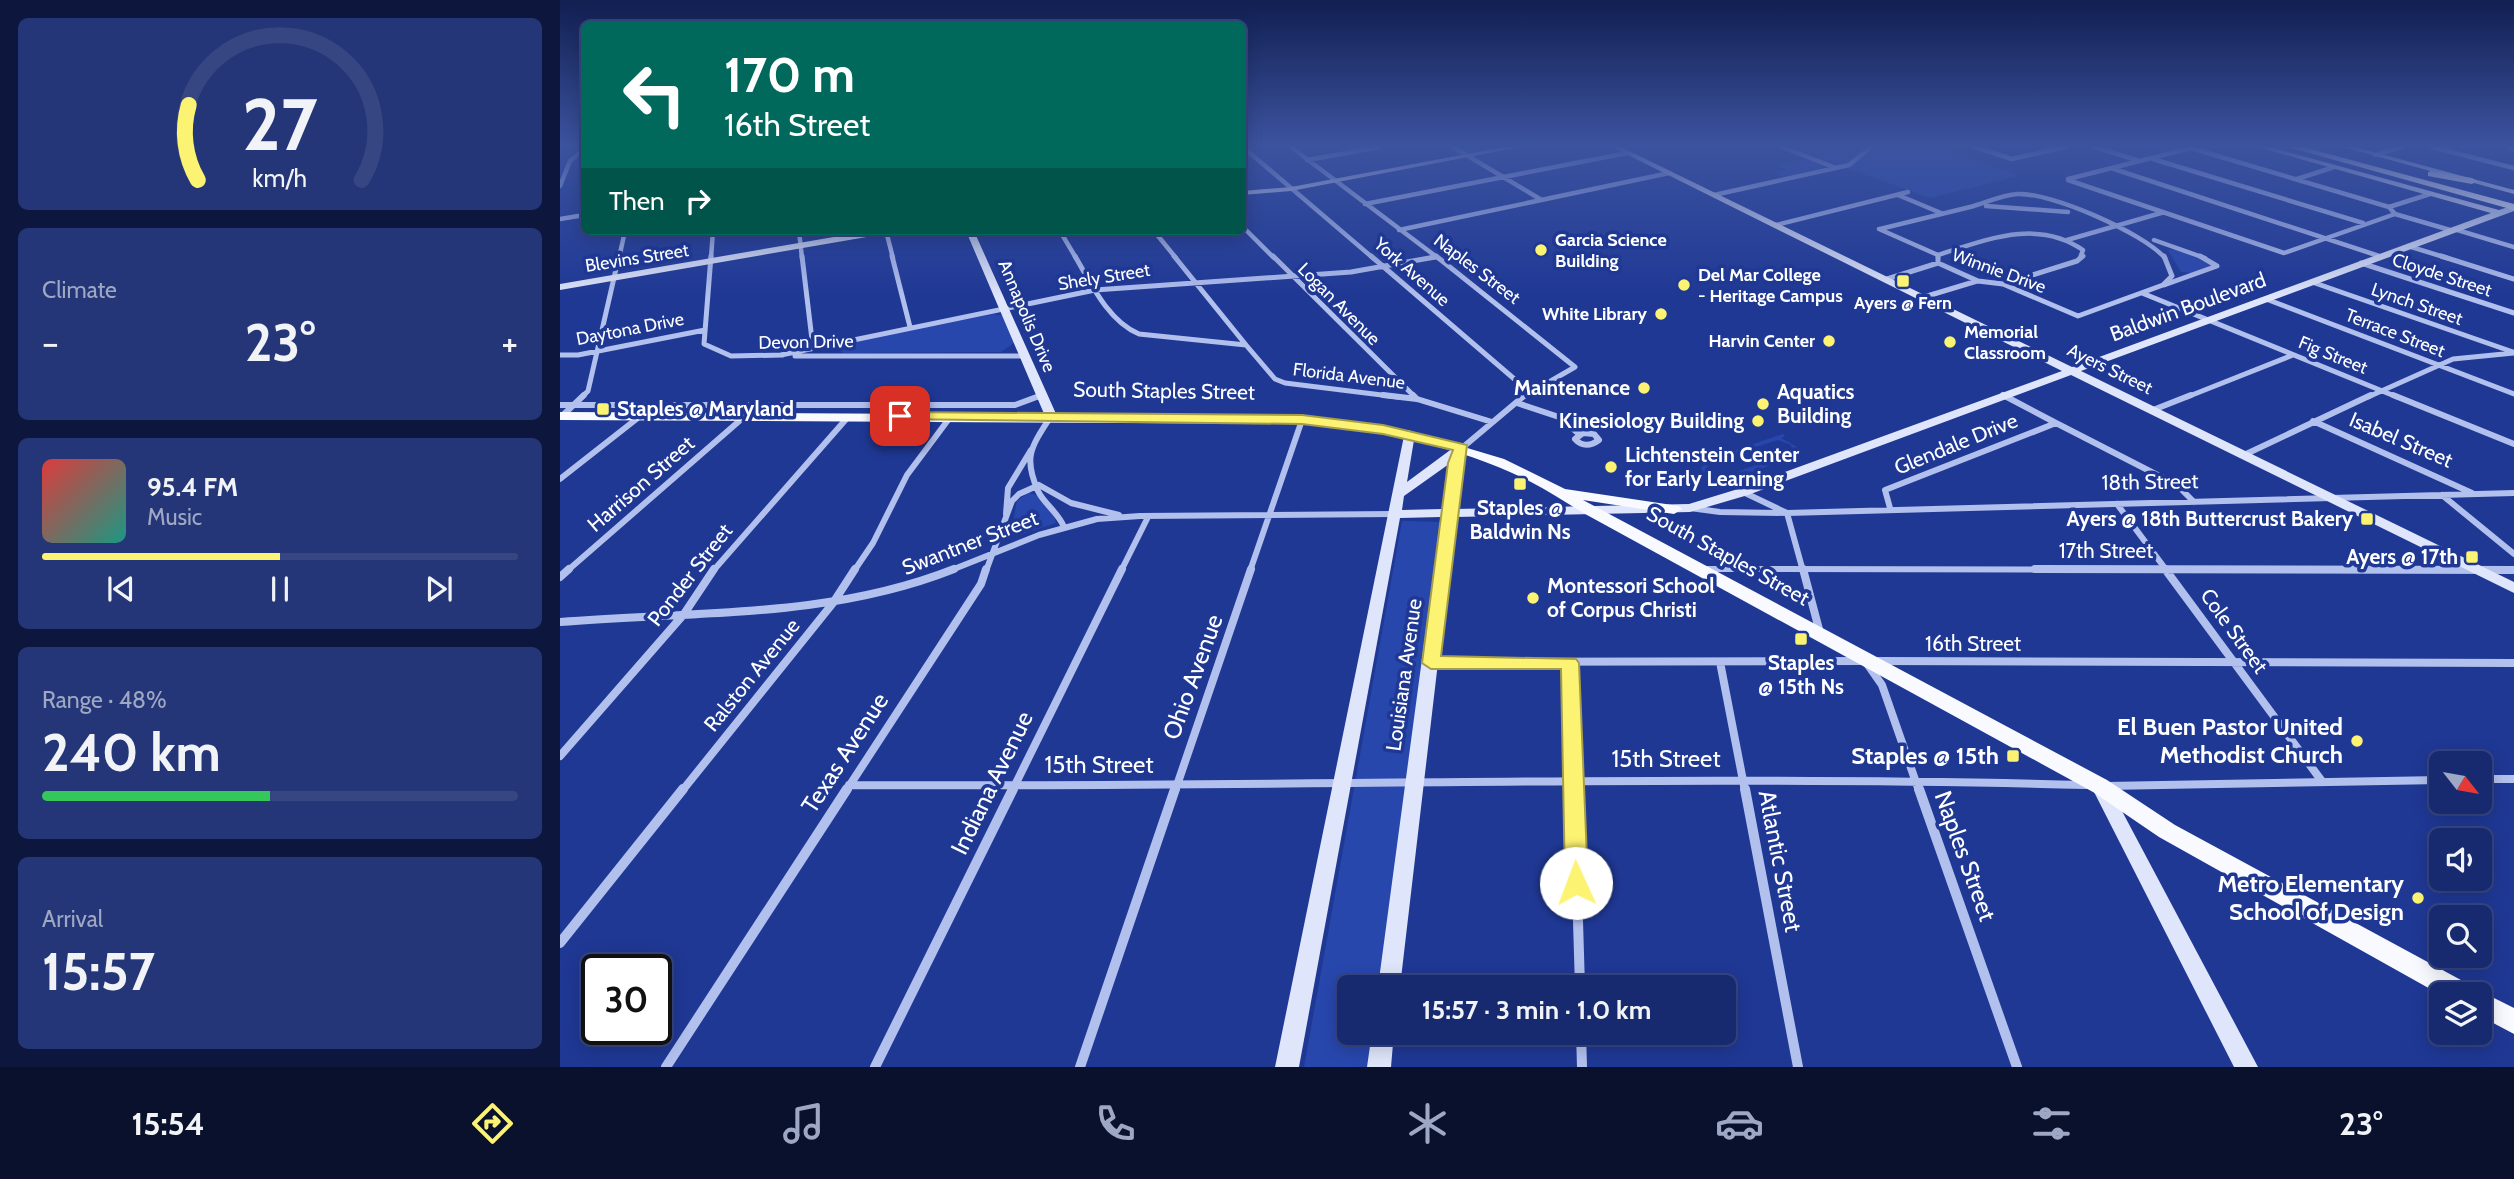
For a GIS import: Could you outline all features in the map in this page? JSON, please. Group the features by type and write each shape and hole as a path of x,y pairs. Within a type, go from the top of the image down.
{"highway":[{"path":"2487,197 2514,201"},
{"path":"2488,197 2514,207"}],"main road":[{"name":"Ayers Street","path":"1718,197 2514,588"},
{"path":"2440,197 2514,218"},
{"name":"Baldwin Boulevard","path":"1592,512 1682,508 1743,492 2514,207"},
{"name":"Blevins Street","path":"560,287 862,235"},
{"name":"Annapolis Drive","path":"972,235 1051,416"},
{"name":"South Staples Street","path":"565,410 639,417 1051,416 1302,419 1349,423 1409,434 1462,448 1528,475 1821,637 2100,786 2167,831 2441,982"},
{"name":"Louisiana Avenue","path":"1287,1067 1409,434"},
{"path":"1398,494 1462,448"},
{"name":"Louisiana Avenue","path":"1390,975 1455,463 1462,448"},
{"path":"1558,492 1682,508"},
{"path":"1394,514 1592,512"},
{"path":"2100,786 2246,1067"},
{"path":"2492,1010 2514,1022"},
{"path":"1379,1067 1382,1045"}],"street":[{"name":"York Avenue","path":"1300,197 1519,383 1532,389"},
{"name":"Naples Street","path":"1356,197 1575,367 1532,389"},
{"path":"1365,204 1402,197"},
{"path":"1535,197 1540,200"},
{"path":"1399,230 1555,197"},
{"path":"1776,225 1891,197"},
{"path":"1902,197 1942,213 2014,197"},
{"path":"2034,197 2208,259 2217,266 2141,293"},
{"path":"2117,197 2284,253 2395,214 2514,247"},
{"name":"Cloyde Street","path":"2197,197 2379,256"},
{"path":"2278,197 2364,223"},
{"path":"2355,197 2389,207 2395,214"},
{"path":"2389,207 2421,197"},
{"path":"1970,207 2025,207 2087,215"},
{"path":"2067,240 2162,212"},
{"name":"Winnie Drive","path":"1942,213 1879,229 1937,254 1938,263 1978,281 2003,285 2078,316 2141,293"},
{"path":"560,219 581,216"},
{"name":"Logan Avenue","path":"1246,230 1418,399"},
{"path":"1937,254 2012,234 2040,234 2067,240 2083,250 2077,261 2003,285"},
{"path":"565,410 588,391 624,235"},
{"path":"705,330 713,235"},
{"path":"799,235 813,348"},
{"path":"886,235 910,327"},
{"path":"1062,235 1095,290 1124,328 1139,334 1246,345"},
{"name":"Florida Avenue","path":"1157,235 1275,379 1285,383 1418,399 1492,422"},
{"path":"2142,235 2158,246 2172,266 2172,275 2163,285"},
{"path":"2407,246 2514,279"},
{"name":"Shely Street","path":"781,355 1095,290 1194,280 1294,277 1387,268 1435,257"},
{"path":"1887,279 1938,263"},
{"name":"Cloyde Street","path":"2361,263 2514,313"},
{"path":"1924,297 1978,281"},
{"name":"Lynch Street","path":"2312,282 2514,353"},
{"name":"Fig Street","path":"2141,293 2514,444"},
{"name":"Terrace Street","path":"2266,299 2514,394"},
{"name":"Daytona Drive","path":"560,355 705,330"},
{"name":"Devon Drive","path":"705,330 704,344 710,350 745,357 1025,356"},
{"path":"2244,455 2437,364 2453,359 2514,353"},
{"path":"2153,410 2294,355"},
{"path":"1462,448 1532,389"},
{"path":"565,410 1015,405 1042,395"},
{"name":"Glendale Drive","path":"2003,395 2177,485 2194,502"},
{"path":"1517,403 1559,418 1579,434"},
{"name":"Harrison Street","path":"560,577 745,416"},
{"name":"Ralston Avenue","path":"560,943 833,603 873,543 907,475 951,416"},
{"name":"Texas Avenue","path":"666,1067 981,584 1007,514 1004,506 1010,483 1051,416"},
{"path":"560,479 639,417"},
{"name":"Ponder Street","path":"560,756 684,614 718,563 848,417"},
{"name":"Ohio Avenue","path":"1080,1067 1174,786 1271,517 1302,419"},
{"name":"Isabel Street","path":"2313,422 2473,493"},
{"name":"Glendale Drive","path":"1890,508 1885,490 2056,423"},
{"path":"1031,450 1029,470 1039,485 1071,503 1123,516"},
{"path":"1007,514 1015,497 1039,485"},
{"path":"1039,485 1038,491 1058,513 1065,527"},
{"name":"18th Street","path":"1743,492 1787,513"},
{"name":"18th Street","path":"1682,508 1720,512 1787,513 1890,508 2514,493"},
{"path":"2442,495 2514,554"},
{"name":"Cole Street","path":"2117,504 2321,780"},
{"path":"1787,513 1821,637"},
{"name":"Swantner Street","path":"560,622 755,612 833,603 914,586 1065,527 1123,516 1394,514"},
{"name":"Indiana Avenue","path":"875,1067 1148,517"},
{"name":"17th Street","path":"1699,569 2514,570"},
{"name":"Naples Street","path":"1866,661 1882,685 2017,1067"},
{"name":"Atlantic Street","path":"1720,662 1798,1067"},
{"name":"16th Street","path":"1431,663 2514,663"},
{"path":"1570,663 1580,975"},
{"name":"15th Street","path":"849,785 1174,786 1573,780 1915,779 2100,786 2429,780"},
{"path":"2492,779 2514,779"},
{"path":"1581,1045 1582,1067"}],"shaded area":[{"path":"2168,250 2191,253 2212,265 2192,273 2181,272"},
{"path":"994,314 1005,316 1014,343 1001,352 844,353 836,349 847,342"},
{"path":"1783,434 1785,436 1781,438 1797,447 1794,455 1733,477 1709,475 1701,469 1706,460","holes":["1778,440 1791,445 1793,452 1725,476 1714,475 1706,469 1711,461"]},
{"path":"1028,493 1038,496 1046,504 1056,523 1016,536 1011,531 1017,501"},
{"path":"1402,521 1440,522 1383,975 1337,975 1337,1045 1374,1045 1371,1067 1304,1067"}],"place":[{"name":"Garcia Science Building","path":"1541,250"},
{"name":"Ayers @ Fern","path":"1903,281"},
{"name":"Del Mar College - Heritage Campus","path":"1684,285"},
{"name":"White Library","path":"1661,314"},
{"name":"Harvin Center","path":"1829,341"},
{"name":"Memorial Classroom","path":"1950,342"},
{"name":"Maintenance","path":"1644,388"},
{"name":"Aquatics Building","path":"1763,404"},
{"name":"Staples @ Maryland","path":"603,409"},
{"name":"Kinesiology Building","path":"1758,421"},
{"name":"Lichtenstein Center for Early Learning","path":"1611,467"},
{"name":"Staples @ Baldwin Ns","path":"1520,484"},
{"name":"Ayers @ 18th Buttercrust Bakery","path":"2367,519"},
{"name":"Ayers @ 17th","path":"2472,557"},
{"name":"Montessori School of Corpus Christi","path":"1533,598"},
{"name":"Staples @ 15th Ns","path":"1801,639"},
{"name":"El Buen Pastor United Methodist Church","path":"2357,741"},
{"name":"Staples @ 15th","path":"2013,756"},
{"name":"Metro Elementary School of Design","path":"2418,898"}],"route":[{"path":"900,416 1302,419 1383,429 1462,448 1455,463 1431,663 1570,663 1576,883"}]}
